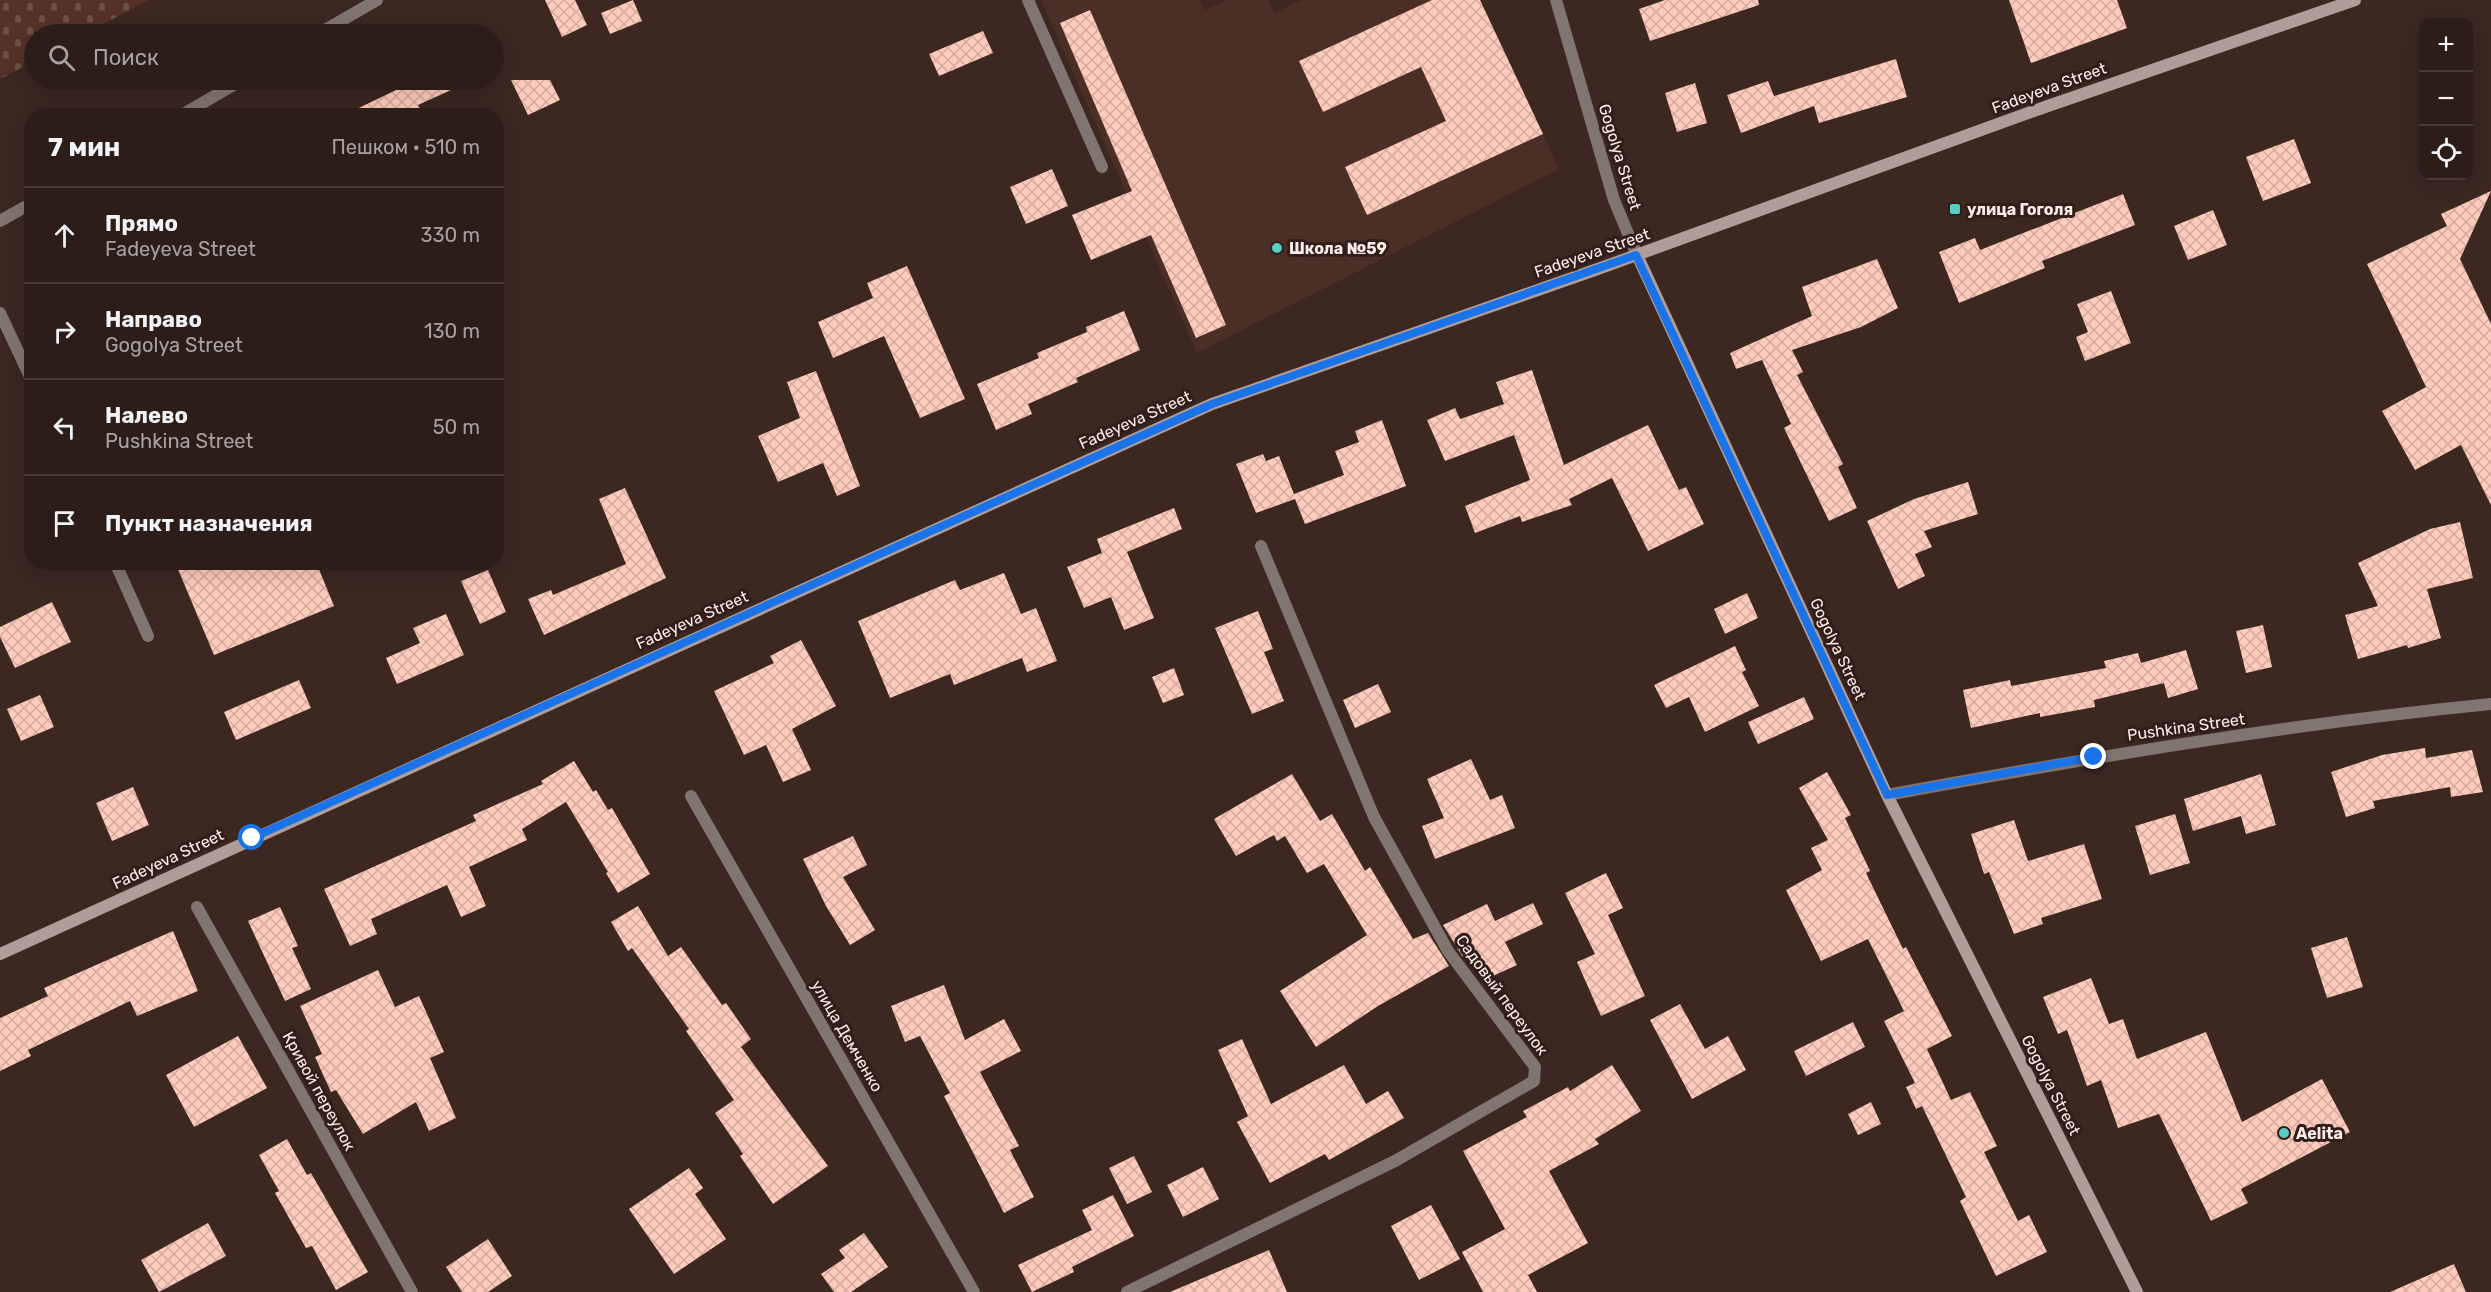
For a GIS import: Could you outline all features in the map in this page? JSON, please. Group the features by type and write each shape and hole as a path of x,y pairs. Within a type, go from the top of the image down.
{"main road":[{"name":"Fadeyeva Street","path":"0,954 1212,404 1636,255 2045,107 2355,0"},
{"name":"Gogolya Street","path":"1636,255 1887,795 2137,1292"}],"street":[{"path":"335,24 377,0"},
{"path":"1028,0 1102,167"},
{"name":"Gogolya Street","path":"1556,0 1614,200 1636,255"},
{"path":"194,108 225,90"},
{"path":"0,221 24,207"},
{"path":"0,314 24,364"},
{"name":"Садовый переулок","path":"1127,1292 1395,1161 1534,1081 1535,1067 1448,951 1374,817 1261,546"},
{"path":"119,570 148,636"},
{"name":"Pushkina Street","path":"1887,795 2106,755 2399,713 2491,704"},
{"name":"улица Демченко","path":"691,796 974,1292"},
{"name":"Кривой переулок","path":"196,907 412,1292"}],"shaded area":[{"name":"Школа №59","path":"1041,0 1199,0 1205,10 1226,0 1268,0 1274,13 1302,0 1480,0 1559,169 1197,353"}],"green space":[{"path":"0,0 149,0 103,24 24,24 24,66 0,79"}],"building":[{"path":"545,0 575,0 587,25 562,37"},
{"path":"633,0 642,21 610,34 601,13"},
{"path":"1432,0 1480,0 1543,134 1367,215 1345,167 1446,121 1421,67 1323,112 1299,61"},
{"path":"1665,0 1758,0 1759,5 1650,41 1639,9"},
{"path":"2009,0 2117,0 2127,28 2031,63"},
{"path":"1090,10 1226,325 1196,338 1151,235 1091,260 1072,215 1132,191 1060,23"},
{"path":"983,31 993,53 939,76 929,54"},
{"path":"1896,59 1907,97 1819,123 1814,106 1741,133 1727,95 1768,81 1774,96"},
{"path":"511,80 550,80 560,100 528,115"},
{"path":"1695,83 1707,123 1677,132 1665,93"},
{"path":"396,90 451,90 418,105 420,108 359,108"},
{"path":"2294,139 2311,183 2263,201 2246,157"},
{"path":"1052,169 1068,206 1026,224 1010,187"},
{"path":"2491,191 2460,259 2491,324 2491,505 2461,445 2415,470 2382,411 2426,387 2367,264 2447,226 2441,214"},
{"path":"2123,194 2135,225 2042,261 2045,268 1959,303 1939,252 1975,238 1980,250"},
{"path":"2213,210 2227,245 2188,260 2174,226"},
{"path":"1877,259 1898,308 1861,327 1792,350 1803,372 1797,375 1843,464 1838,467 1857,508 1829,521 1784,428 1791,424 1762,360 1736,369 1730,353 1812,316 1802,287"},
{"path":"907,266 965,399 920,418 884,336 833,358 818,322 873,298 867,283"},
{"path":"2111,291 2131,343 2085,361 2076,337 2088,332 2077,304"},
{"path":"1124,311 1140,350 1076,378 1078,382 1028,404 1032,414 996,430 977,384 1039,358 1037,353 1087,332 1086,327"},
{"path":"1532,370 1564,465 1648,425 1679,490 1686,487 1704,524 1648,551 1612,478 1569,499 1572,505 1522,522 1520,516 1475,533 1465,506 1530,480 1514,435 1445,461 1427,420 1455,408 1460,419 1504,404 1496,382"},
{"path":"816,371 860,486 837,496 823,463 778,482 758,436 800,418 787,382"},
{"path":"1382,420 1406,486 1305,524 1295,499 1256,513 1236,464 1263,454 1266,461 1279,456 1294,494 1344,475 1335,451 1359,442 1355,431"},
{"path":"1968,482 1978,514 1924,531 1932,547 1915,554 1925,576 1898,589 1867,521 1914,499"},
{"path":"625,488 666,578 544,635 528,599 551,590 553,595 626,564 599,499"},
{"path":"1174,508 1182,529 1127,552 1154,618 1124,630 1111,597 1084,608 1067,567 1102,553 1097,539"},
{"path":"2460,522 2473,578 2427,589 2441,638 2358,659 2345,615 2378,606 2358,563 2430,529"},
{"path":"178,570 319,570 334,606 214,655"},
{"path":"488,570 506,612 480,624 461,581"},
{"path":"1004,573 1021,614 1036,608 1057,661 1027,672 1022,658 954,685 950,674 890,698 858,621 955,580 960,590"},
{"path":"1747,593 1758,618 1725,634 1714,609"},
{"path":"52,602 71,642 15,668 0,637 0,627"},
{"path":"1258,611 1273,649 1264,652 1284,701 1252,714 1215,628"},
{"path":"446,614 464,655 397,684 386,658 420,643 413,628"},
{"path":"2263,625 2272,667 2246,673 2236,631"},
{"path":"801,640 836,706 792,729 811,770 783,782 766,745 744,755 714,691 774,663 770,656"},
{"path":"1735,646 1746,670 1742,672 1759,706 1705,732 1689,697 1666,708 1654,685"},
{"path":"2186,650 2198,689 2168,698 2164,683 2094,700 2095,707 2040,717 2040,713 1971,728 1963,690 2010,680 2011,686 2106,668 2104,661 2138,653 2141,663"},
{"path":"1174,668 1184,695 1163,703 1152,677"},
{"path":"299,680 311,708 236,740 224,712"},
{"path":"1378,684 1391,712 1355,728 1343,700"},
{"path":"40,695 54,727 21,741 7,709"},
{"path":"1804,697 1814,719 1758,744 1748,722"},
{"path":"2425,748 2426,758 2472,750 2483,792 2451,797 2450,787 2373,801 2375,808 2346,817 2331,772 2382,755"},
{"path":"1471,759 1490,800 1502,795 1515,828 1435,859 1422,826 1444,818 1427,779"},
{"path":"574,761 593,792 596,790 608,810 612,808 650,874 618,893 566,802 522,829 527,840 469,867 486,906 461,917 447,885 371,919 377,934 350,946 324,889 476,821 473,815 543,784 541,781"},
{"path":"1827,772 1851,815 1845,818 1870,871 1866,873 1903,949 1906,947 1952,1036 1927,1049 1951,1100 1970,1092 1997,1146 1984,1152 2018,1221 2029,1215 2047,1252 1996,1276 1960,1201 1966,1197 1922,1106 1916,1109 1906,1087 1915,1083 1884,1021 1904,1011 1868,939 1821,961 1786,890 1822,870 1811,848 1828,840 1799,788"},
{"path":"1292,774 1320,821 1332,814 1365,871 1370,867 1413,939 1428,933 1449,966 1378,1006 1316,1047 1280,991 1367,935 1324,864 1307,873 1285,836 1277,841 1274,835 1236,856 1214,819"},
{"path":"2261,774 2276,825 2246,834 2241,816 2193,831 2184,799"},
{"path":"133,787 149,825 112,841 96,803"},
{"path":"2175,814 2190,863 2150,875 2135,826"},
{"path":"2014,820 2028,861 2084,844 2102,899 2041,918 2043,924 2014,934 1989,872 1984,874 1971,834"},
{"path":"853,836 867,865 843,877 875,930 850,945 826,906 803,859"},
{"path":"1606,873 1623,908 1608,915 1645,996 1601,1016 1577,962 1595,954 1565,893"},
{"path":"1533,903 1543,924 1505,942 1517,965 1482,981 1468,954 1463,957 1443,925 1487,904 1495,921"},
{"path":"638,906 668,956 681,947 722,1005 726,1003 751,1039 741,1047 828,1166 773,1204 740,1156 743,1154 715,1113 734,1100 686,1031 689,1029 632,948 628,951 611,922"},
{"path":"280,907 298,946 292,948 311,989 285,1001 248,921"},
{"path":"173,931 198,991 137,1016 130,1001 28,1050 31,1056 0,1071 0,1018 48,996 44,988"},
{"path":"2347,937 2363,987 2327,998 2311,948"},
{"path":"378,970 395,1007 419,996 444,1052 430,1058 456,1118 429,1131 416,1102 363,1134 336,1090 331,1092 315,1057 322,1054 300,1006"},
{"path":"2091,978 2109,1024 2123,1019 2137,1059 2206,1032 2242,1122 2322,1079 2350,1132 2241,1189 2248,1203 2211,1221 2159,1114 2118,1128 2101,1080 2087,1086 2067,1030 2058,1034 2043,997"},
{"path":"944,985 965,1040 1004,1019 1021,1051 980,1072 1019,1146 1010,1150 1034,1197 1004,1213 944,1096 950,1093 920,1036 905,1042 891,1006"},
{"path":"1680,1004 1705,1049 1728,1036 1746,1070 1692,1099 1650,1020"},
{"path":"1853,1022 1865,1047 1806,1076 1794,1051"},
{"path":"238,1036 267,1088 194,1127 166,1075"},
{"path":"1242,1039 1271,1104 1344,1065 1366,1104 1388,1091 1404,1118 1329,1160 1325,1154 1270,1183 1237,1122 1248,1116 1218,1050"},
{"path":"1612,1065 1641,1111 1595,1139 1599,1144 1549,1171 1588,1243 1528,1275 1537,1292 1483,1292 1462,1252 1505,1229 1463,1151 1527,1117 1523,1111 1568,1087 1570,1091"},
{"path":"1871,1102 1881,1124 1858,1135 1848,1114"},
{"path":"287,1139 307,1175 311,1173 368,1272 336,1290 312,1246 306,1248 275,1193 279,1191 259,1155"},
{"path":"1134,1156 1152,1192 1127,1204 1109,1168"},
{"path":"1203,1167 1219,1199 1183,1217 1167,1185"},
{"path":"689,1168 703,1188 695,1194 726,1239 674,1274 629,1209"},
{"path":"1113,1195 1134,1236 1072,1267 1074,1272 1032,1292 1018,1265 1092,1230 1082,1210"},
{"path":"1431,1205 1460,1259 1419,1280 1391,1226"},
{"path":"208,1223 226,1256 159,1292 141,1260"},
{"path":"864,1233 888,1267 851,1292 834,1292 821,1274 845,1258 839,1250"},
{"path":"488,1239 512,1276 488,1292 462,1292 446,1267"},
{"path":"1269,1250 1287,1292 1170,1292"},
{"path":"2454,1264 2466,1292 2390,1292"}],"place":[{"name":"улица Гоголя","path":"1955,209"},
{"name":"Школа №59","path":"1277,248"},
{"name":"Aelita","path":"2284,1133"}],"route":[{"path":"252,838 1212,404 1636,255 1887,795 2094,757"}]}
